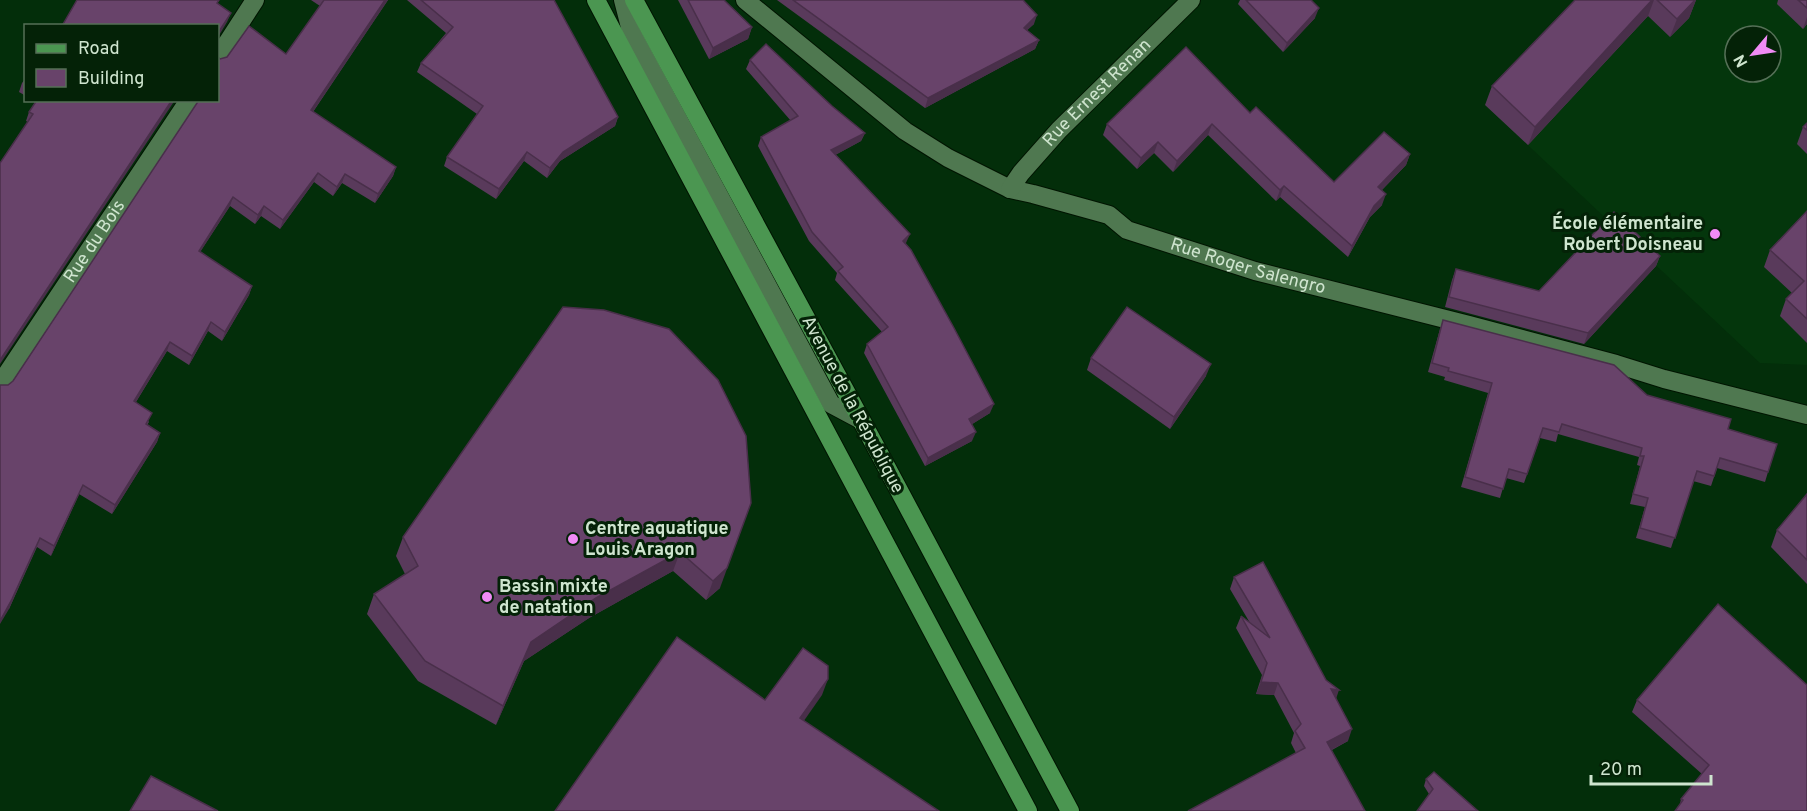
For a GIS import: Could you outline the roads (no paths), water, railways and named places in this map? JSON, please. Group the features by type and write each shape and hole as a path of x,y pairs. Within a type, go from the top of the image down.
{"main road":[{"name":"Avenue de la République","path":"596,0 1028,810"},
{"name":"Avenue de la République","path":"633,0 1070,811"}],"street":[{"path":"219,55 255,0"},
{"path":"623,0 631,31 831,404 861,420"},
{"name":"Rue Roger Salengro","path":"745,0 905,131 948,158 1010,189 1109,215 1127,230 1255,271 1807,415"},
{"name":"Rue Ernest Renan","path":"1010,189 1059,130 1191,0"},
{"name":"Rue du Bois","path":"0,384 188,102"}],"place":[{"name":"École élémentaire Robert Doisneau","path":"1715,234"},
{"name":"Centre aquatique Louis Aragon","path":"573,539"},
{"name":"Bassin mixte de natation","path":"487,597"}]}
